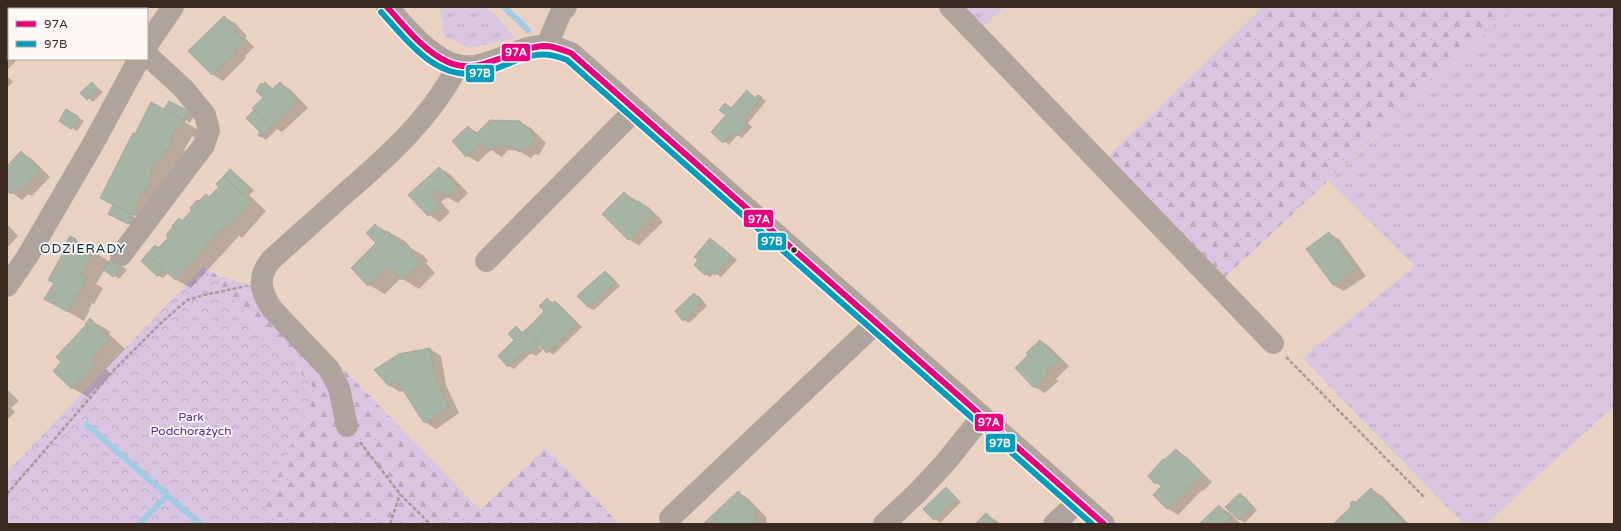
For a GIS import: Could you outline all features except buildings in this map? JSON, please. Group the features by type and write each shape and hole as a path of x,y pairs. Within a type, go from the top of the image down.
{"street":[{"path":"148,44 173,7"},
{"path":"388,7 420,42 439,57 458,65 484,65 534,46 547,45 560,48 571,53 1104,524"},
{"path":"547,45 561,12 566,7"},
{"path":"950,7 1273,343"},
{"path":"120,255 204,145 209,130 205,115 184,89 148,56"},
{"path":"7,286 28,257 94,142 138,60"},
{"path":"347,426 339,388 329,368 266,300 262,283 264,269 271,260 373,170 397,145 438,99 458,65"},
{"path":"486,261 636,110"},
{"path":"670,518 876,323"},
{"path":"884,524 918,492 945,463 982,417"},
{"path":"1054,524 1078,502"}],"path":[{"path":"7,494 114,370 161,323 187,300 262,283"},
{"path":"1273,343 1424,497"},
{"path":"347,426 400,494 430,524"},
{"path":"390,524 400,494"}],"green space":[{"path":"440,7 487,7 516,38 469,48 444,36"},
{"path":"962,7 1004,7 983,27"},
{"path":"1263,7 1513,7 1223,279 1106,158"},
{"path":"1513,7 1614,7 1614,406 1486,524 1464,524 1302,358 1415,266 1329,181"},
{"name":"Park Podchorążych","path":"203,267 219,276 269,292 480,510 546,448 619,524 7,524 7,474"},
{"name":"Park Podchorążych","path":"203,267 315,389 258,524 7,524 7,472"}],"waterway":[{"path":"504,7 528,30"},
{"path":"87,425 167,495 139,524"},
{"path":"167,495 200,524"}],"transit line":[{"name":"97A","path":"387,7 422,45 448,62 460,66 484,64 520,51 545,46 555,47 571,53 1104,524"},
{"name":"97B","path":"381,12 421,54 444,69 458,73 482,73 525,57 538,55 552,55 567,60 1092,524"}],"district":[{"name":"ODZIERADY","path":"83,249"}]}
